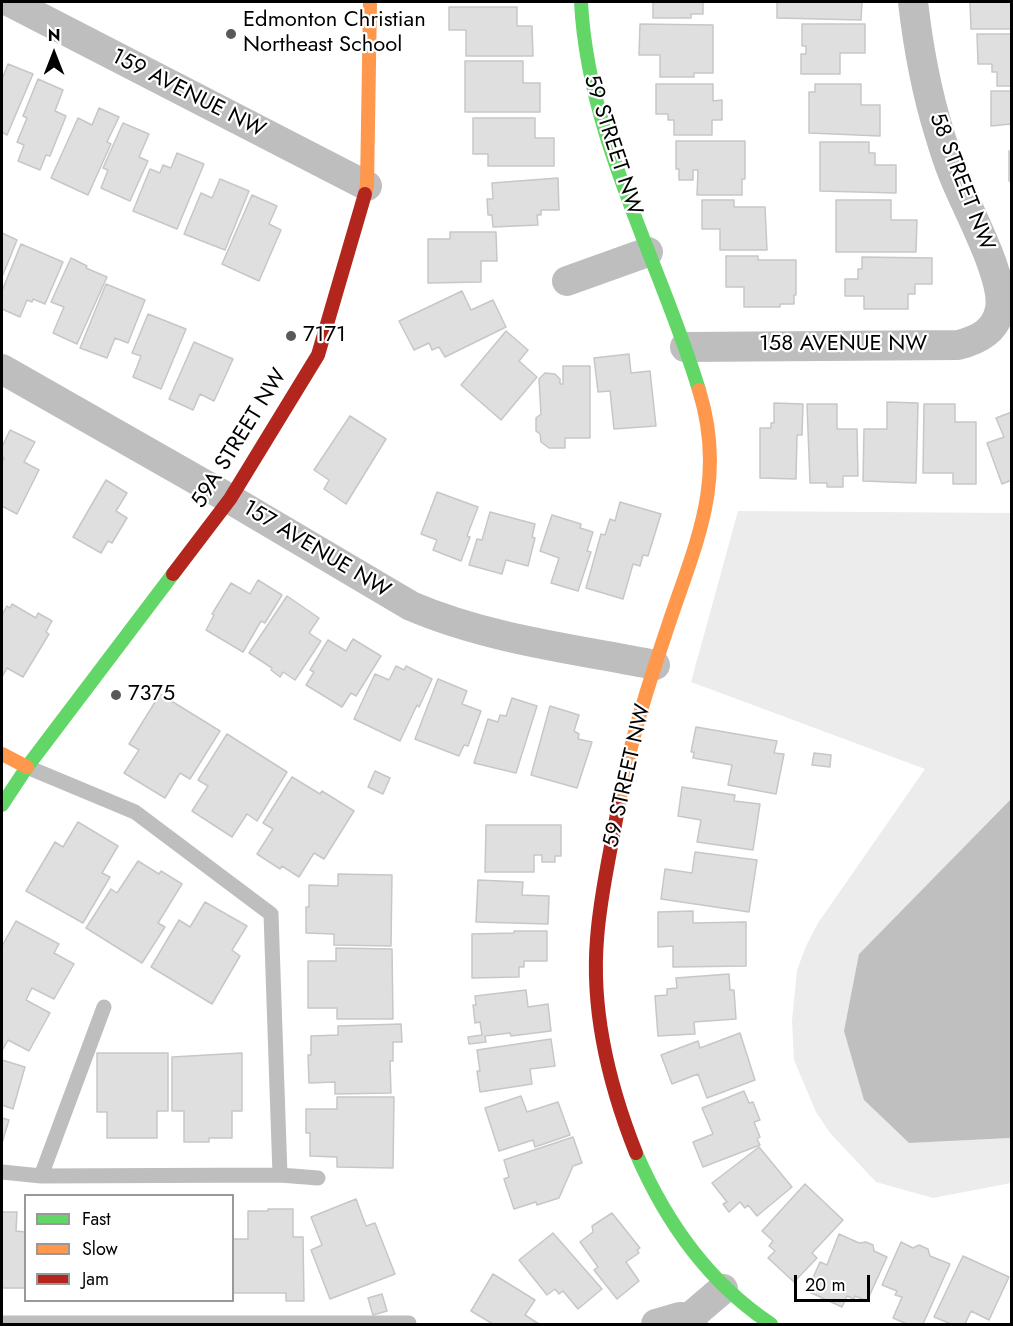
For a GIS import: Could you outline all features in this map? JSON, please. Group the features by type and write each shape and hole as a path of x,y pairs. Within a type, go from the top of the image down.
{"street":[{"name":"159 AVENUE NW","path":"10,2 367,186"},
{"name":"59A STREET NW","path":"2,805 27,767 230,499 318,355 367,186 370,2"},
{"name":"59 STREET NW","path":"581,2 584,51 594,97 648,252 695,373 708,423 712,475 707,505 697,540 655,665 623,784 596,945 598,1006 616,1098 641,1169 685,1241 723,1289 771,1324"},
{"name":"58 STREET NW","path":"914,2 922,57 938,131 952,172 998,281 1000,308 995,325"},
{"path":"567,281 648,252"},
{"name":"158 AVENUE NW","path":"685,347 958,345 973,341 995,325"},
{"name":"157 AVENUE NW","path":"2,369 230,499 384,591 442,619 532,641 655,665"},
{"path":"2,754 27,767"},
{"path":"656,1324 680,1317 691,1321 723,1289"}],"lane":[{"path":"27,767 135,813 271,914 280,1175"},
{"path":"41,1176 104,1007"},
{"path":"2,1172 41,1176 280,1175 318,1178"},
{"path":"2,1323 409,1323"}],"shaded area":[{"path":"738,511 1011,513 1011,799 859,954 864,1100 909,1143 1011,1138 1011,1183 933,1198 876,1182 830,1133 816,1112 794,1060 792,1021 797,970 806,946 818,923 925,769 691,682"},
{"path":"1011,799 1011,1138 909,1143 864,1100 844,1031 859,954"}],"building":[{"path":"653,2 703,2 703,14 691,14 691,18 653,18"},
{"path":"777,2 862,2 861,20 777,18"},
{"path":"970,2 1012,2 1012,29 971,29"},
{"path":"449,7 517,7 517,26 532,26 533,56 466,56 466,30 449,30"},
{"path":"640,24 713,25 713,73 694,73 694,77 660,77 660,55 639,55"},
{"path":"802,24 865,24 865,53 840,53 840,74 801,74 801,54 806,54 806,46 802,46"},
{"path":"977,34 1012,34 1012,86 997,86 997,72 992,72 992,64 978,64"},
{"path":"465,61 523,61 523,83 540,83 540,112 465,112"},
{"path":"8,64 33,74 7,135 2,132 2,79"},
{"path":"38,79 63,90 55,111 66,116 50,156 46,155 40,170 18,161 24,145 17,142 27,118 23,116"},
{"path":"656,84 713,84 713,101 722,100 722,120 712,120 712,135 674,135 674,120 668,120 668,114 656,114"},
{"path":"815,84 861,84 861,105 880,105 880,136 809,133 809,92 815,92"},
{"path":"991,91 1012,91 1012,129 1011,124 991,126"},
{"path":"99,108 119,117 107,142 111,144 88,195 51,178 78,118 92,125"},
{"path":"473,118 535,118 535,138 554,138 554,166 488,166 488,154 473,154"},
{"path":"123,123 149,134 139,157 148,161 130,201 101,188 108,170 103,168"},
{"path":"676,141 745,141 745,179 742,179 742,195 697,195 698,170 693,170 693,180 679,180 679,169 676,169"},
{"path":"820,142 869,142 869,153 875,153 875,165 896,165 896,193 820,191"},
{"path":"1009,151 1012,151 1012,181 1009,181"},
{"path":"177,153 204,164 177,229 133,211 150,169 160,173 163,165 171,168"},
{"path":"558,178 559,210 541,210 541,215 537,215 538,225 493,227 492,215 488,215 487,199 493,199 492,183"},
{"path":"220,179 249,191 225,250 184,234 201,193 212,198"},
{"path":"252,195 277,206 269,224 281,230 259,281 222,264"},
{"path":"702,200 734,200 734,207 765,207 767,250 720,250 720,229 702,229"},
{"path":"836,200 891,200 891,220 917,220 916,252 836,252"},
{"path":"450,232 496,232 497,261 481,261 481,282 428,283 428,239 450,239"},
{"path":"2,233 17,240 2,277"},
{"path":"21,244 63,262 45,304 33,299 32,302 27,300 20,317 2,309 2,291"},
{"path":"726,256 758,256 758,260 796,260 794,304 780,304 780,307 744,307 744,287 726,287"},
{"path":"862,257 932,258 932,284 915,284 915,294 908,294 908,309 864,309 864,296 845,296 845,279 858,279 858,269 862,269"},
{"path":"71,258 87,266 86,268 107,277 77,344 53,333 64,307 51,302"},
{"path":"106,284 145,300 128,343 115,338 107,358 80,348"},
{"path":"462,291 471,310 493,300 506,327 445,357 439,347 432,350 429,343 414,350 399,321"},
{"path":"148,314 186,329 161,389 133,377 141,356 132,353"},
{"path":"506,331 528,350 519,361 537,377 501,420 461,385"},
{"path":"194,342 233,359 214,401 200,394 193,410 169,399"},
{"path":"629,354 631,373 650,371 656,426 614,429 610,391 598,392 594,358"},
{"path":"563,366 590,366 590,438 565,438 565,448 549,448 541,442 540,434 536,431 536,418 541,414 539,379 545,373 555,374 560,379 560,384 563,384"},
{"path":"887,402 918,403 916,483 863,481 864,429 887,429"},
{"path":"774,403 803,404 802,435 797,435 796,479 760,478 760,428 771,428 771,423 774,423"},
{"path":"807,404 837,404 837,429 857,429 858,476 843,476 843,487 827,487 827,483 810,483"},
{"path":"924,404 955,404 955,422 976,422 976,484 953,484 953,473 923,473"},
{"path":"1012,412 1012,480 1002,484 987,443 1004,437 996,418"},
{"path":"350,416 386,439 346,504 324,489 329,480 314,470"},
{"path":"10,430 35,442 24,462 39,470 17,514 2,506 4,458 2,447"},
{"path":"106,480 127,493 116,511 127,518 112,543 108,541 101,553 73,537"},
{"path":"437,492 478,507 461,561 433,550 437,540 421,534"},
{"path":"620,502 661,514 648,556 643,555 640,566 633,564 623,599 586,588 601,534 605,535 610,519 615,521"},
{"path":"490,512 535,524 532,537 535,538 528,566 506,560 502,574 469,565 477,539 482,540"},
{"path":"552,515 581,524 580,528 593,532 587,551 591,552 578,591 551,583 559,558 540,551"},
{"path":"258,580 282,595 265,623 261,621 243,652 206,630 214,615 212,614 231,583 250,594"},
{"path":"287,596 319,618 309,633 321,641 295,680 283,672 280,677 271,670 272,668 249,653"},
{"path":"12,604 36,618 38,613 52,621 46,632 49,634 23,677 7,668 2,677 2,615 7,606 10,608"},
{"path":"353,639 381,656 356,696 351,693 342,707 306,685 314,672 310,670 328,640 346,651"},
{"path":"396,666 404,670 406,666 432,679 400,741 354,719 375,674 389,680"},
{"path":"438,679 467,691 462,704 481,711 468,746 464,745 459,756 415,739"},
{"path":"160,694 220,731 190,779 180,773 165,798 124,773 139,750 129,744"},
{"path":"512,698 537,706 516,773 474,763 488,719 498,722 500,715 506,716"},
{"path":"550,706 579,715 574,731 579,734 578,739 592,742 577,788 531,775"},
{"path":"696,727 777,741 774,753 784,754 776,794 728,785 732,765 693,758 694,752 691,752"},
{"path":"227,734 287,772 257,821 247,814 232,837 192,811 208,786 198,780"},
{"path":"814,753 831,755 830,767 812,765"},
{"path":"375,771 390,778 383,794 368,787"},
{"path":"292,777 320,794 322,791 354,811 324,859 314,853 299,877 282,866 280,869 257,854 273,829 263,823"},
{"path":"682,787 735,795 734,801 760,804 753,850 697,842 701,820 678,816"},
{"path":"78,822 118,846 102,873 110,877 83,923 26,891 55,842 63,847"},
{"path":"486,825 561,825 561,856 555,856 555,862 542,862 542,855 534,855 534,872 485,872"},
{"path":"695,852 757,860 749,912 661,899 665,869 692,873"},
{"path":"138,861 182,884 158,923 165,927 142,963 86,928 111,889 117,893"},
{"path":"338,874 392,875 391,946 334,945 334,934 306,933 309,885 338,886"},
{"path":"478,880 523,882 522,895 549,896 548,924 476,922"},
{"path":"205,902 247,926 232,950 240,956 212,1004 151,967 179,920 190,927"},
{"path":"693,911 693,923 746,922 746,966 673,967 673,946 658,947 658,912"},
{"path":"16,921 59,944 54,953 74,964 54,999 32,988 26,1000 50,1013 29,1051 8,1040 2,1048 2,946"},
{"path":"514,931 547,931 547,961 524,961 524,967 519,967 519,977 472,978 472,934 514,933"},
{"path":"336,948 392,949 393,1019 337,1019 337,1008 308,1008 308,961 336,961"},
{"path":"729,974 730,990 734,990 736,1019 694,1022 695,1034 658,1036 655,996 667,995 667,989 677,988 676,978"},
{"path":"526,990 528,1007 548,1004 551,1031 511,1036 510,1033 485,1036 486,1042 469,1044 468,1037 482,1035 480,1022 475,1023 473,1005 476,1005 475,996"},
{"path":"401,1024 402,1042 393,1042 393,1061 390,1061 391,1093 335,1094 335,1082 309,1083 308,1055 311,1055 311,1036 338,1035 338,1026"},
{"path":"740,1033 755,1080 707,1098 698,1074 672,1084 661,1055 698,1041 700,1048"},
{"path":"551,1039 555,1066 530,1069 532,1084 480,1092 477,1050"},
{"path":"97,1053 168,1053 168,1111 157,1111 157,1138 107,1138 107,1112 97,1112"},
{"path":"242,1053 242,1111 232,1111 232,1138 209,1138 209,1142 184,1142 184,1111 172,1111 172,1057"},
{"path":"2,1060 25,1067 13,1109 2,1105"},
{"path":"744,1091 749,1103 753,1102 760,1120 754,1122 760,1137 757,1139 760,1145 703,1167 693,1142 713,1134 702,1108"},
{"path":"521,1096 527,1112 558,1102 570,1135 535,1147 533,1140 499,1151 485,1108"},
{"path":"337,1097 394,1097 393,1168 337,1167 337,1157 310,1156 310,1133 306,1133 306,1109 337,1109"},
{"path":"2,1118 9,1120 2,1143"},
{"path":"573,1137 582,1163 573,1166 559,1198 514,1209 504,1179 509,1177 504,1160"},
{"path":"759,1147 792,1187 757,1216 748,1205 745,1208 740,1202 729,1212 723,1204 727,1202 712,1183"},
{"path":"805,1184 843,1220 812,1253 817,1258 794,1282 768,1258 775,1251 769,1246 773,1241 762,1231"},
{"path":"356,1199 366,1226 375,1223 395,1274 330,1299 311,1250 322,1245 311,1217"},
{"path":"268,1209 293,1209 293,1237 303,1237 304,1301 286,1301 286,1293 234,1293 234,1239 248,1239 248,1211 268,1211"},
{"path":"2,1212 17,1212 16,1231 24,1232 24,1288 2,1288"},
{"path":"612,1213 640,1248 637,1250 639,1253 626,1262 639,1281 617,1299 594,1270 598,1267 580,1242 593,1232 592,1226"},
{"path":"553,1233 602,1289 578,1309 563,1291 559,1294 555,1289 547,1295 519,1260"},
{"path":"839,1234 859,1243 866,1242 873,1245 874,1251 887,1257 867,1301 855,1296 854,1299 847,1296 842,1307 807,1291 820,1262 827,1265"},
{"path":"901,1242 913,1248 919,1245 928,1249 930,1256 950,1264 923,1324 907,1324 893,1318 902,1297 895,1295 897,1291 882,1285"},
{"path":"963,1256 1009,1277 989,1320 971,1311 965,1324 951,1324 934,1317"},
{"path":"493,1274 535,1300 525,1315 539,1324 493,1324 471,1311"},
{"path":"382,1294 387,1311 373,1315 368,1298"}],"traffic: fast":[{"path":"581,2 586,53 611,151 699,390"},
{"path":"2,805 27,767 173,574"},
{"path":"636,1153 661,1202 691,1248 728,1289 771,1324"}],"traffic: slow":[{"path":"365,194 370,2"},
{"path":"618,808 639,719 704,514 709,485 710,455 707,424 699,390"},
{"path":"2,754 27,767"}],"traffic: jam":[{"path":"173,574 230,499 318,355 365,194"},
{"path":"618,808 598,922 597,994 610,1075 636,1153"}],"place":[{"name":"Edmonton Christian Northeast School","path":"231,34"},
{"name":"7171","path":"291,336"},
{"name":"7375","path":"116,695"}]}
